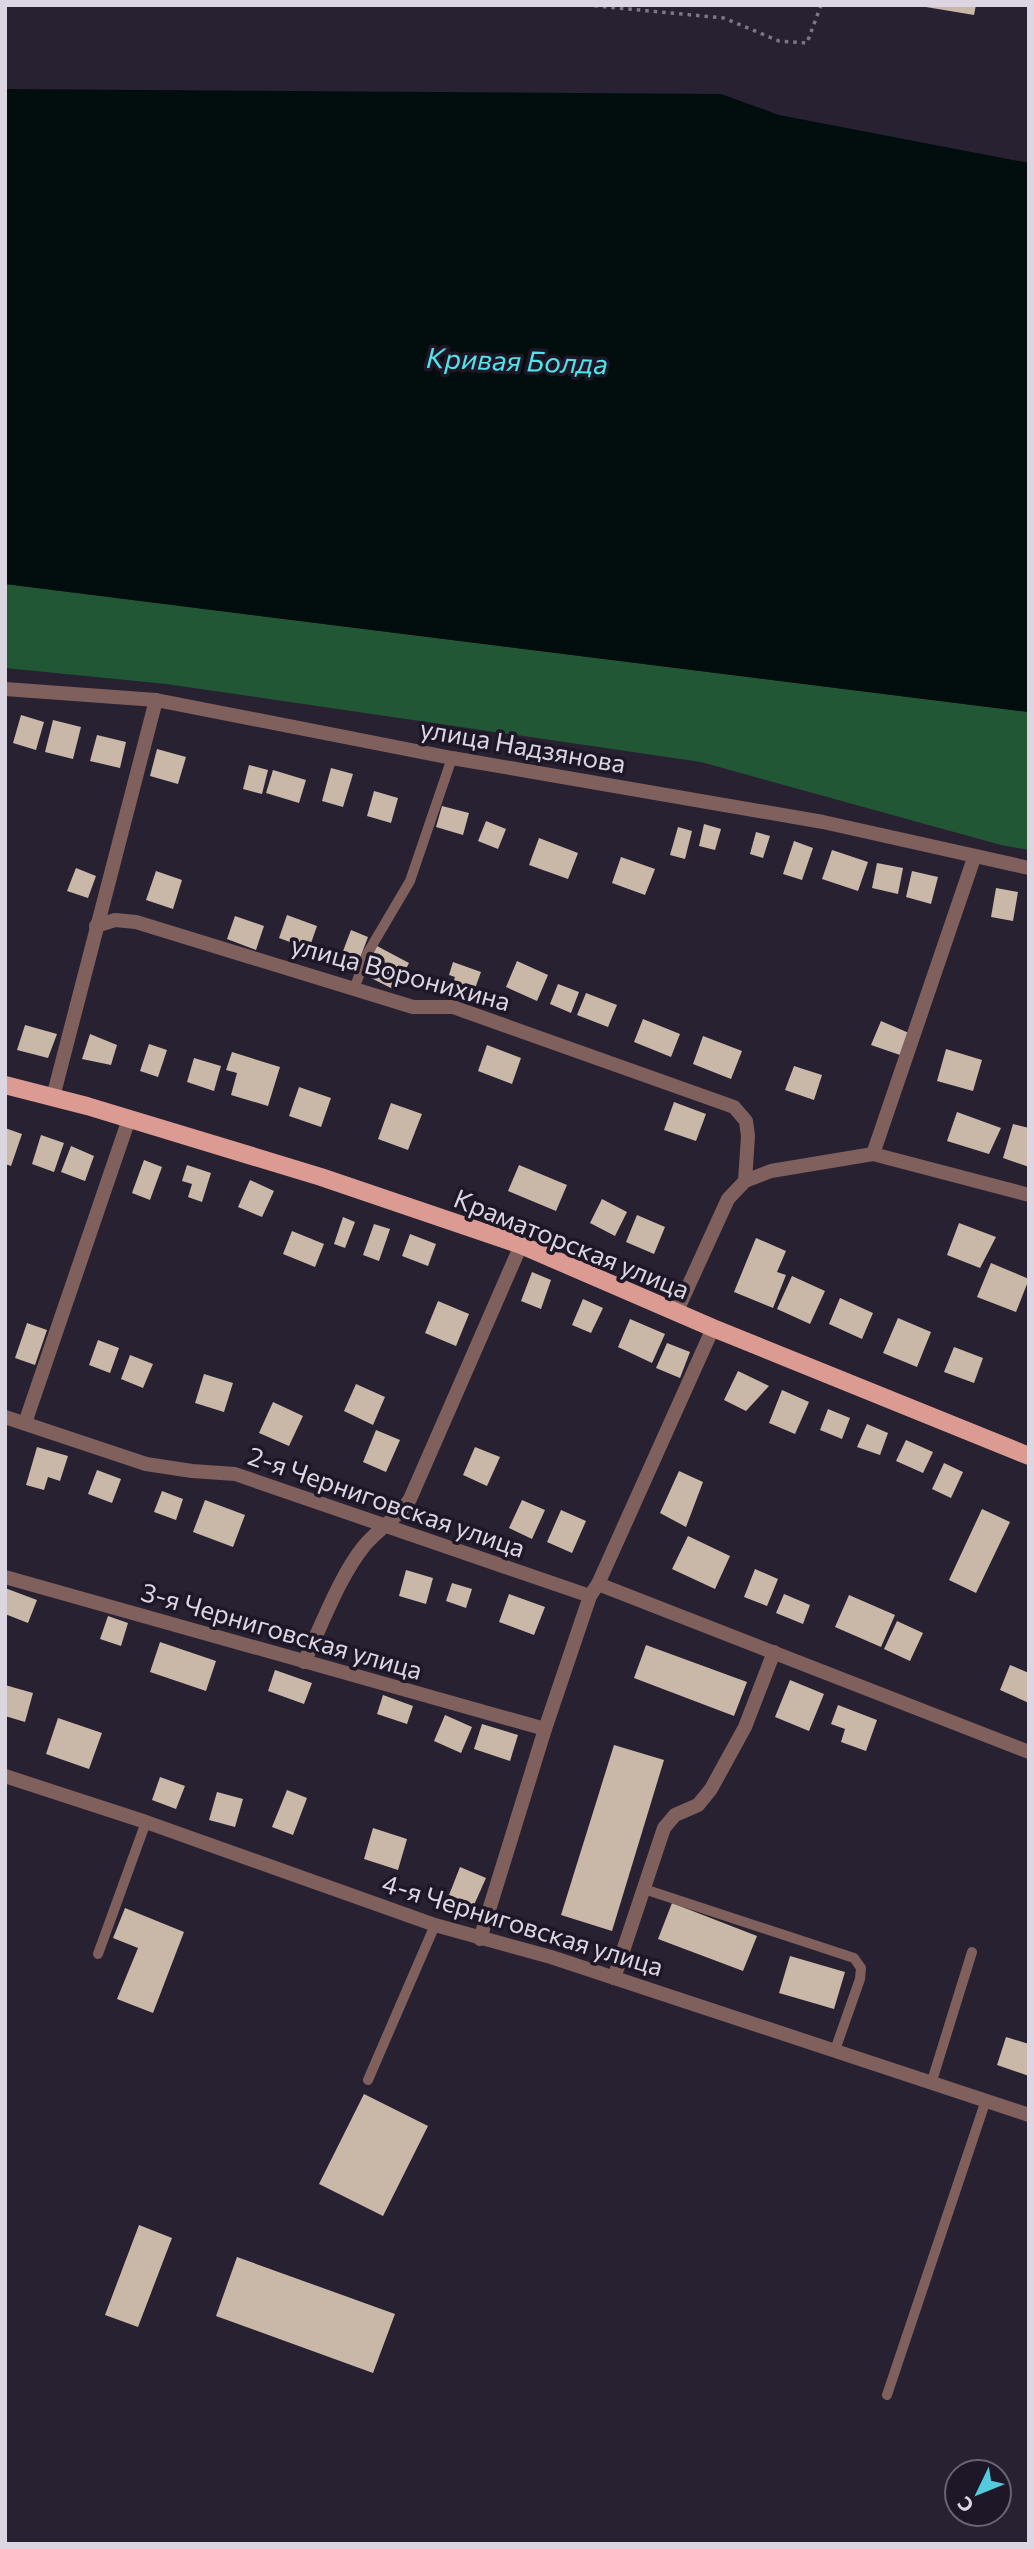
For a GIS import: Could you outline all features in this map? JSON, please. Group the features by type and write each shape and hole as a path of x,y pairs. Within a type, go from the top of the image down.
{"main road":[{"name":"Краматорская улица","path":"5,1085 321,1177 521,1245 713,1328 1029,1456"}],"street":[{"name":"улица Надзянова","path":"5,689 156,701 452,758 823,822 974,858 1029,868"},
{"path":"53,1097 156,701"},
{"path":"873,1154 974,858"},
{"name":"улица Воронихина","path":"96,926 115,920 136,922 413,1007 453,1007 734,1107 746,1121 746,1181"},
{"path":"24,1423 129,1119"},
{"path":"676,1312 728,1199 746,1181 771,1171 873,1154 1029,1195"},
{"path":"304,1662 349,1568 365,1545 399,1515 410,1499 521,1245"},
{"path":"480,1939 545,1729 594,1590 713,1328"},
{"name":"2-я Черниговская улица","path":"5,1417 146,1464 235,1474 301,1495 385,1527 594,1590 774,1652 1029,1752"},
{"name":"3-я Черниговская улица","path":"5,1577 545,1729"},
{"path":"614,1978 664,1828 675,1815 698,1805 711,1790 734,1749 774,1652"},
{"name":"4-я Черниговская улица","path":"5,1776 146,1822 435,1925 551,1957 1029,2115"}],"lane":[{"path":"354,989 367,954 410,881 452,758"},
{"path":"98,1954 146,1822"},
{"path":"644,1889 854,1958 862,1968 860,1979 835,2050"},
{"path":"368,2080 435,1925"},
{"path":"931,2084 972,1952"},
{"path":"887,2395 986,2100"}],"path":[{"path":"586,5 724,18 779,41 807,43 821,5"}],"green space":[{"path":"5,584 1029,712 1029,850 1001,845 701,762 166,684 5,668"}],"water":[{"name":"Кривая Болда","path":"5,89 721,94 779,115 1029,163 1029,712 5,584"}],"building":[{"path":"914,5 976,5 974,15"},
{"path":"21,715 44,722 36,750 13,743"},
{"path":"53,720 81,727 73,759 45,752"},
{"path":"97,735 126,742 120,768 90,761"},
{"path":"157,749 186,757 178,784 150,776"},
{"path":"249,765 268,770 262,794 243,789"},
{"path":"331,768 353,774 343,807 322,801"},
{"path":"273,770 306,780 299,803 266,793"},
{"path":"374,791 398,798 391,823 367,816"},
{"path":"442,806 469,813 463,835 436,827"},
{"path":"486,821 506,829 498,849 478,841"},
{"path":"704,824 721,829 715,850 699,846"},
{"path":"678,827 692,831 685,859 670,855"},
{"path":"756,832 770,836 763,858 750,854"},
{"path":"539,838 578,853 568,879 529,865"},
{"path":"794,841 813,848 802,880 783,874"},
{"path":"832,850 868,862 858,891 822,879"},
{"path":"621,857 655,869 645,895 612,883"},
{"path":"877,863 903,868 898,894 872,888"},
{"path":"76,868 96,876 88,898 67,891"},
{"path":"156,871 182,880 173,909 146,900"},
{"path":"912,871 938,877 931,904 906,897"},
{"path":"996,888 1018,892 1013,921 991,917"},
{"path":"287,915 317,926 309,949 279,938"},
{"path":"235,916 264,926 256,950 227,939"},
{"path":"351,930 368,937 357,966 340,959"},
{"path":"377,946 409,963 395,990 363,974"},
{"path":"517,961 548,975 537,1001 506,987"},
{"path":"453,962 481,972 473,994 452,986 455,977 449,975"},
{"path":"558,984 579,992 571,1013 550,1004"},
{"path":"586,993 617,1005 608,1027 577,1015"},
{"path":"643,1019 680,1034 671,1057 634,1042"},
{"path":"881,1021 909,1033 900,1055 871,1045"},
{"path":"25,1025 57,1034 48,1058 17,1050"},
{"path":"90,1034 117,1045 111,1065 82,1059"},
{"path":"703,1036 742,1051 731,1079 693,1064"},
{"path":"149,1044 167,1050 158,1077 140,1071"},
{"path":"487,1045 521,1058 512,1084 478,1071"},
{"path":"946,1049 982,1060 973,1091 937,1081"},
{"path":"232,1052 280,1067 268,1106 231,1095 237,1073 226,1070"},
{"path":"194,1058 221,1066 214,1091 187,1082"},
{"path":"794,1066 822,1075 814,1100 785,1090"},
{"path":"299,1087 331,1098 321,1127 289,1116"},
{"path":"674,1102 706,1114 696,1141 664,1130"},
{"path":"391,1103 422,1114 408,1150 378,1139"},
{"path":"957,1112 1001,1128 989,1154 947,1141"},
{"path":"1013,1124 1029,1128 1029,1167 1003,1158"},
{"path":"5,1128 22,1134 11,1166 5,1164"},
{"path":"41,1135 64,1143 54,1172 32,1164"},
{"path":"71,1146 94,1156 85,1181 61,1172"},
{"path":"144,1160 162,1167 150,1200 132,1193"},
{"path":"187,1165 211,1173 202,1202 188,1197 192,1184 182,1181"},
{"path":"519,1165 567,1185 556,1211 508,1191"},
{"path":"250,1180 274,1191 262,1217 238,1207"},
{"path":"602,1199 627,1212 615,1236 590,1223"},
{"path":"637,1215 665,1227 654,1254 626,1242"},
{"path":"343,1217 355,1222 345,1248 334,1244"},
{"path":"959,1223 996,1237 980,1268 947,1255"},
{"path":"374,1224 390,1229 379,1261 363,1255"},
{"path":"292,1231 324,1244 315,1267 283,1254"},
{"path":"410,1234 436,1244 428,1266 402,1256"},
{"path":"756,1238 786,1251 777,1272 786,1275 773,1308 734,1292"},
{"path":"991,1263 1029,1279 1016,1312 977,1297"},
{"path":"532,1272 551,1280 541,1309 521,1301"},
{"path":"792,1276 825,1291 810,1324 777,1309"},
{"path":"840,1298 873,1313 862,1339 829,1324"},
{"path":"583,1299 603,1308 591,1333 572,1325"},
{"path":"438,1301 469,1314 456,1346 425,1333"},
{"path":"898,1318 931,1332 917,1367 883,1353"},
{"path":"630,1319 665,1334 652,1363 618,1347"},
{"path":"27,1323 47,1330 35,1365 15,1358"},
{"path":"98,1340 119,1348 110,1373 89,1365"},
{"path":"667,1343 690,1352 680,1378 656,1368"},
{"path":"954,1347 983,1358 974,1383 944,1372"},
{"path":"130,1355 153,1364 143,1388 121,1379"},
{"path":"738,1371 769,1386 746,1411 724,1400"},
{"path":"204,1374 233,1383 224,1412 195,1403"},
{"path":"356,1384 385,1397 373,1425 344,1411"},
{"path":"782,1390 809,1402 795,1434 769,1423"},
{"path":"273,1402 303,1416 289,1446 259,1433"},
{"path":"828,1409 850,1418 842,1439 820,1430"},
{"path":"867,1424 888,1433 880,1455 857,1447"},
{"path":"376,1430 400,1440 386,1472 363,1462"},
{"path":"906,1440 933,1452 923,1473 896,1461"},
{"path":"37,1447 68,1456 60,1481 48,1477 44,1490 26,1485"},
{"path":"475,1447 500,1457 487,1486 463,1475"},
{"path":"944,1463 963,1472 951,1498 932,1489"},
{"path":"97,1470 121,1479 112,1503 88,1494"},
{"path":"679,1471 703,1482 686,1527 660,1513"},
{"path":"162,1491 183,1499 176,1520 154,1512"},
{"path":"205,1500 245,1515 233,1547 193,1532"},
{"path":"522,1500 545,1510 532,1539 509,1528"},
{"path":"982,1509 1010,1522 976,1593 949,1580"},
{"path":"561,1510 586,1521 572,1553 547,1542"},
{"path":"688,1536 730,1556 715,1589 672,1569"},
{"path":"755,1569 778,1579 767,1606 744,1597"},
{"path":"406,1570 433,1578 426,1604 399,1596"},
{"path":"452,1583 472,1589 466,1608 446,1601"},
{"path":"5,1588 37,1600 28,1623 5,1614"},
{"path":"509,1594 545,1607 534,1635 499,1622"},
{"path":"784,1594 810,1605 803,1624 776,1613"},
{"path":"849,1595 895,1615 881,1647 835,1627"},
{"path":"108,1616 128,1623 121,1646 100,1639"},
{"path":"897,1621 923,1633 910,1661 884,1649"},
{"path":"160,1642 216,1661 206,1691 150,1672"},
{"path":"646,1645 747,1682 734,1716 634,1678"},
{"path":"1010,1665 1029,1673 1029,1703 1000,1690"},
{"path":"275,1670 312,1683 304,1704 268,1691"},
{"path":"790,1680 824,1694 809,1731 775,1717"},
{"path":"5,1685 33,1693 25,1722 5,1716"},
{"path":"383,1695 413,1706 407,1724 377,1714"},
{"path":"838,1705 877,1720 866,1751 841,1742 845,1729 831,1724"},
{"path":"445,1715 472,1727 461,1753 434,1741"},
{"path":"58,1718 102,1733 89,1769 46,1754"},
{"path":"482,1724 518,1735 510,1761 474,1749"},
{"path":"614,1745 664,1760 612,1931 561,1915"},
{"path":"160,1777 185,1786 176,1809 152,1800"},
{"path":"287,1790 307,1798 293,1835 272,1827"},
{"path":"217,1792 243,1799 235,1827 209,1820"},
{"path":"373,1828 407,1839 398,1870 364,1859"},
{"path":"460,1867 486,1878 474,1905 449,1895"},
{"path":"672,1903 757,1936 743,1971 658,1939"},
{"path":"125,1908 184,1932 153,2013 117,1999 138,1948 113,1938"},
{"path":"790,1956 845,1972 834,2009 779,1993"},
{"path":"1006,2037 1029,2044 1029,2076 997,2065"},
{"path":"364,2094 428,2126 383,2216 319,2184"},
{"path":"139,2225 172,2238 138,2327 105,2315"},
{"path":"237,2257 395,2314 373,2373 216,2316"}]}
